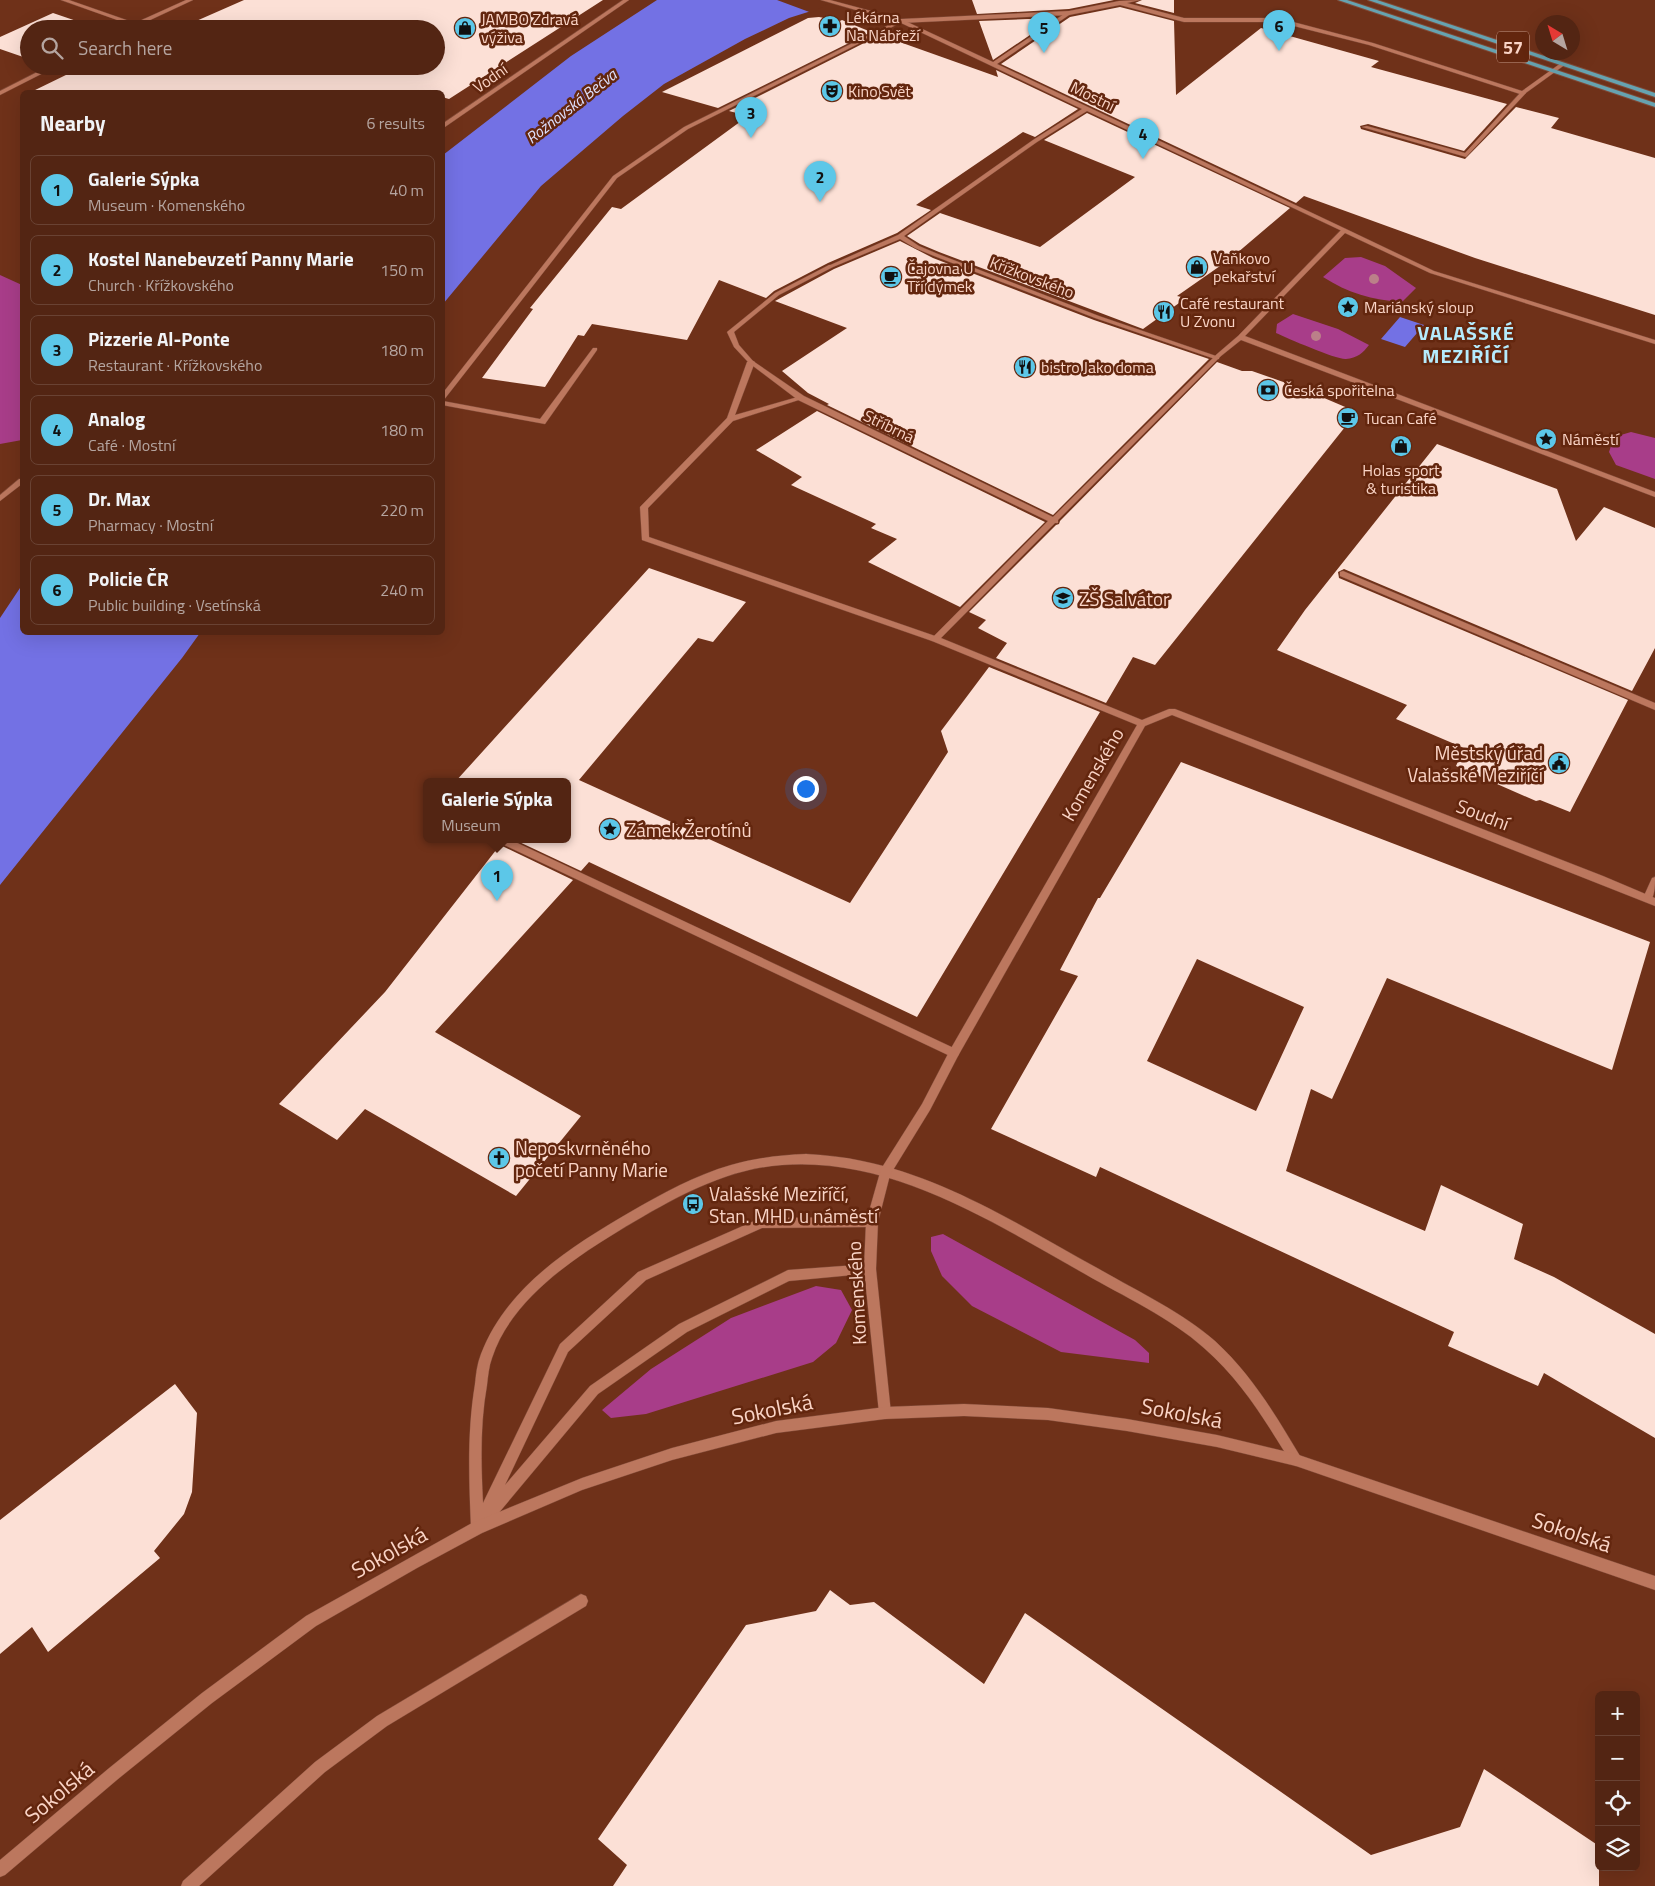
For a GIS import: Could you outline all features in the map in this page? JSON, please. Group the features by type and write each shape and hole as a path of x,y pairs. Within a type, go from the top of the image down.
{"main road":[{"name":"57","path":"1342,0 1655,105"},
{"name":"57","path":"1371,0 1655,95"}],"street":[{"path":"64,0 122,20"},
{"path":"146,20 190,0"},
{"name":"Vodní","path":"445,125 626,0"},
{"name":"Mostní","path":"824,0 901,20 1344,230"},
{"path":"445,394 615,177 686,128 901,20 1069,13 1137,0"},
{"path":"1119,3 1184,20 1278,20 1371,44 1523,93"},
{"path":"994,64 1069,13"},
{"path":"1365,127 1466,155 1523,93 1552,70 1563,64"},
{"path":"0,94 37,75"},
{"path":"900,236 1035,141 1086,109"},
{"path":"935,640 1240,337 1344,230 1432,272 1655,342"},
{"name":"Stříbrná","path":"900,236 831,266 777,294 730,332 736,346 751,362 801,398 1055,520"},
{"name":"Křížkovského","path":"900,236 917,248 1097,317 1217,358"},
{"path":"1240,337 1655,496"},
{"path":"445,404 542,422 595,349"},
{"path":"730,419 751,362"},
{"path":"730,419 801,398"},
{"name":"Komenského","path":"730,419 644,507 645,538 935,640 1142,724 954,1053 926,1107 886,1173 872,1222 870,1269 885,1413"},
{"path":"0,499 20,483"},
{"path":"1343,574 1655,707"},
{"name":"Soudní","path":"1142,724 1172,711 1651,900"},
{"path":"509,843 954,1053"},
{"path":"1651,900 1655,882"},
{"path":"477,1528 476,1441 478,1397 486,1356 499,1331 520,1300 552,1269 590,1241 685,1186 730,1169 766,1162 804,1158 844,1161 908,1178 994,1218 1093,1272 1183,1325 1206,1342 1236,1371 1257,1396 1296,1460"},
{"path":"477,1528 564,1348 642,1276 761,1223 872,1222"},
{"path":"477,1528 594,1390 684,1328 788,1276 870,1269"},
{"name":"Sokolská","path":"0,1870 113,1774 207,1698 310,1621 477,1528 582,1484 672,1454 776,1427 885,1413 964,1410 1048,1414 1127,1425 1217,1441 1296,1460 1655,1583"},
{"path":"188,1886 320,1767 382,1721 581,1601"}],"shaded area":[{"path":"1361,257 1385,266 1416,288 1402,302 1391,301 1351,291 1323,277 1345,258"},
{"path":"0,275 20,284 20,440 0,444"},
{"path":"1293,314 1338,329 1369,345 1362,353 1346,359 1333,356 1276,333 1277,324"},
{"path":"1631,432 1655,438 1655,479 1616,465 1609,452 1614,437"},
{"path":"943,1234 1135,1340 1149,1353 1149,1363 1061,1352 972,1306 942,1276 931,1251 931,1237"},
{"path":"816,1286 841,1290 852,1310 836,1343 813,1362 646,1414 611,1418 602,1410 651,1369 731,1318"}],"water":[{"name":"Rožnovská Bečva","path":"657,0 831,0 745,39 664,84 623,116 541,186 445,302 445,153 571,56"},
{"path":"1400,317 1424,325 1405,347 1381,339"},
{"path":"20,588 20,635 199,635 0,885 0,618"}],"pier":[{"path":"777,0 834,0 812,13"}],"building":[{"path":"244,0 603,0 449,99 445,98 445,90 35,90 66,75 445,75 445,20 198,20"},
{"path":"972,0 1114,0 1069,9 977,14"},
{"path":"1142,0 1174,0 1174,13 1135,3"},
{"path":"1120,7 1174,21 1176,95 1261,28 1379,61 1371,67 1507,104 1464,151 1368,124 1360,126 1361,129 1465,159 1516,107 1559,118 1551,128 1655,158 1655,315 1475,258 1304,196 1296,203 1001,64 1070,17"},
{"path":"53,13 74,20 38,20"},
{"path":"819,17 842,20 871,32 718,108 662,92 808,18"},
{"path":"1055,18 993,60 979,21"},
{"path":"20,28 20,56 0,49 0,37"},
{"path":"880,35 998,77 996,70 1078,109 1035,137 1023,132 916,205 931,210 897,233 828,263 774,291 766,298 719,280 687,340 592,324 584,336 578,335 545,387 482,378 533,309 530,308 612,207 621,209 748,116 729,111"},
{"path":"1087,113 1290,208 1230,259 1177,296 1186,298 1143,329 939,252 907,236 940,213 1040,247 1135,177 1044,140"},
{"path":"900,241 933,258 1094,320 1209,359 1053,515 827,405 829,404 808,393 782,371 847,328 775,301 834,269"},
{"path":"1217,362 1242,371 1252,371 1303,389 1357,412 1155,665 1133,657 1106,703 996,658 1007,643 978,628 986,620 969,612 1059,524"},
{"path":"817,411 1045,522 960,607 868,562 897,539 871,528 876,524 791,485 802,477 756,450"},
{"path":"1437,444 1557,489 1576,541 1604,507 1655,528 1655,648 1632,691 1344,569 1338,572 1339,578 1628,700 1570,812 1540,800 1536,801 1456,766 1464,748 1396,719 1407,705 1277,650 1305,610"},
{"path":"649,568 746,602 713,642 698,638 579,780 850,903 948,752 941,731 989,667 1100,712 917,1017 589,862 581,871 521,843 571,843 571,778 459,778"},
{"path":"1181,762 1650,942 1612,1070 1387,978 1332,1099 1311,1089 1286,1171 1425,1231 1441,1185 1523,1224 1514,1259 1554,1277 1655,1334 1655,1438 1544,1373 1538,1386 1448,1346 1454,1332 1100,1167 1096,1177 991,1129 1078,976 1060,970 1098,898 1100,898","holes":["1197,959 1304,1007 1256,1111 1147,1061"]},
{"path":"500,845 573,880 435,1032 581,1116 516,1196 365,1109 337,1140 279,1104 385,992"},
{"path":"175,1384 197,1413 192,1492 184,1514 154,1551 160,1558 48,1652 32,1627 0,1654 0,1520"},
{"path":"830,1590 850,1605 874,1602 984,1684 1025,1613 1371,1855 1460,1827 1484,1769 1595,1843 1595,1871 1599,1871 1599,1886 613,1886 627,1865 598,1839 746,1625 816,1611"}],"place":[{"name":"Lékárna Na Nábřeží","path":"830,26"},
{"name":"JAMBO Zdravá výživa","path":"465,28"},
{"name":"Policie ČR","path":"1279,51"},
{"name":"Dr. Max","path":"1044,53"},
{"name":"Kino Svět","path":"832,91"},
{"name":"Pizzerie Al-Ponte","path":"751,138"},
{"name":"Analog","path":"1143,159"},
{"name":"Kostel Nanebevzetí Panny Marie","path":"820,202"},
{"name":"Vaňkovo pekařství","path":"1197,267"},
{"name":"Čajovna U Tří dýmek","path":"891,277"},
{"name":"Mariánský sloup","path":"1348,307"},
{"name":"Café restaurant U Zvonu","path":"1164,312"},
{"name":"bistro Jako doma","path":"1025,367"},
{"name":"Česká spořitelna","path":"1268,390"},
{"name":"Tucan Café","path":"1348,418"},
{"name":"Náměstí","path":"1546,439"},
{"name":"Holas sport & turistika","path":"1401,446"},
{"name":"ZŠ Salvátor","path":"1063,598"},
{"name":"Městský úřad Valašské Meziříčí","path":"1559,763"},
{"name":"Zámek Žerotínů","path":"610,829"},
{"name":"Galerie Sýpka","path":"497,901"},
{"name":"Neposkvrněného početí Panny Marie","path":"499,1158"},
{"name":"Valašské Meziříčí, Stan. MHD u náměstí","path":"693,1204"}],"district":[{"name":"VALAŠSKÉ MEZIŘÍČÍ","path":"1466,344"}]}
